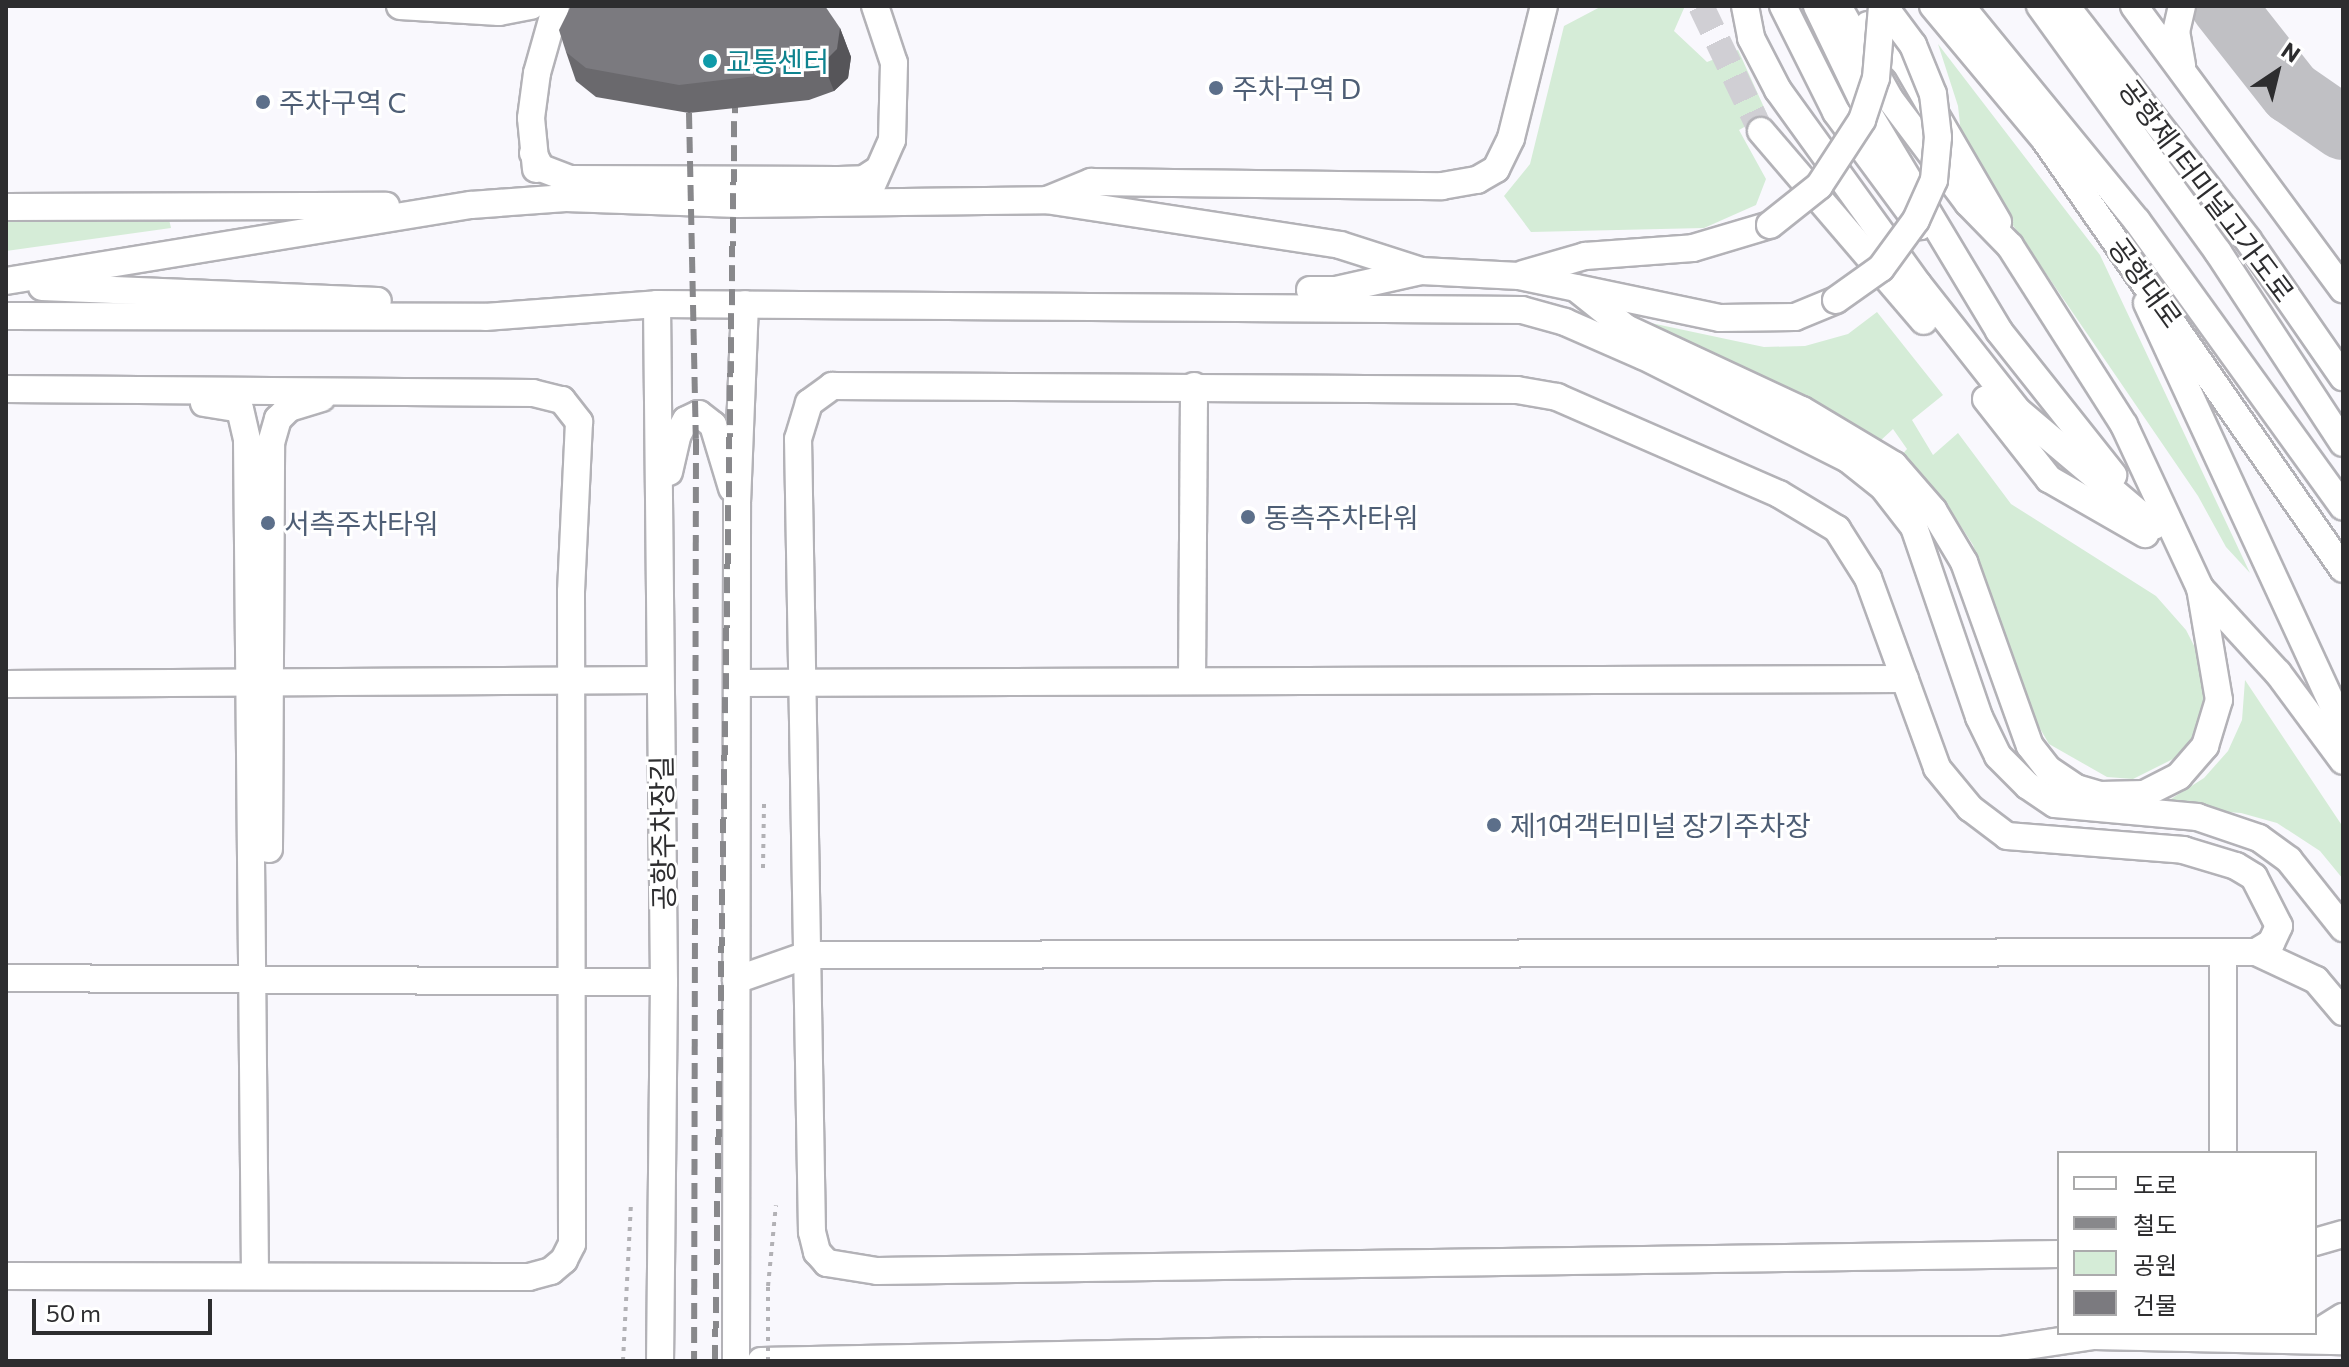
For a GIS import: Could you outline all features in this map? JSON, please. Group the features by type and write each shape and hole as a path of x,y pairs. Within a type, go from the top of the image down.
{"street":[{"path":"400,6 499,12 531,6"},
{"path":"556,6 537,73 533,153 539,179 566,198"},
{"path":"850,203 872,186 892,140 894,63 875,6"},
{"path":"1047,200 1091,182 1442,186 1477,180 1496,169 1511,138 1544,6"},
{"path":"1745,6 1751,38 1778,90 1936,307 2018,411 2154,526 2183,555"},
{"path":"1783,6 1836,112 1999,331 2154,526"},
{"path":"1817,6 1870,116 1999,331"},
{"path":"1838,6 1890,99 1968,203 2010,246"},
{"path":"1849,6 1906,64 2010,246 2124,425 2200,588 2278,673 2343,761"},
{"path":"1519,276 1585,256 1693,248 1770,225 1819,186 1862,120 1876,78 1883,6"},
{"path":"6,207 471,205 566,198 850,203 1047,200 1340,245 1421,271 1519,276 1720,318 1795,317 1836,300 1881,268 1916,220 1934,180 1938,137 1933,94 1913,45 1883,6"},
{"name":"공항대로","path":"1933,6 2045,140 2343,569"},
{"path":"1961,6 2137,221 2343,507"},
{"path":"2040,6 2218,252 2343,443"},
{"name":"공항제1터미널고가도로","path":"2066,6 2248,240 2343,377"},
{"path":"2134,6 2343,289"},
{"path":"2182,6 2177,51 2184,70"},
{"path":"1761,131 1902,293 2049,479 2183,555"},
{"path":"533,153 541,168 569,179 839,180 864,179 878,170"},
{"path":"6,283 471,205"},
{"path":"2121,247 2343,728"},
{"path":"1067,304 1234,290 1336,290 1421,271"},
{"path":"6,283 527,312"},
{"path":"1576,288 1626,328 1802,410 1894,465 1933,510 1964,562 2030,746 2048,769 2076,788 2100,795 2144,794 2179,776 2205,746 2219,700 2200,588"},
{"path":"6,316 469,317 657,304 1067,304 1500,308 1565,322 1643,356 1848,459 1883,487 1914,527 1998,756 2028,786 2055,804 2197,817 2259,838 2289,860 2343,928"},
{"name":"공항주차장길","path":"657,304 664,982 660,1361"},
{"path":"736,1361 737,503 745,304"},
{"path":"2057,1254 848,1268 827,1263 817,1252 812,1232 798,439 809,403 832,386 1517,390 1557,397 1779,494 1837,529 1868,578 1937,768 1995,827 2007,836 2053,844 2183,850 2218,857 2254,877 2271,902 2279,926 2271,943 2256,952"},
{"path":"1192,681 1194,386"},
{"path":"6,389 533,393 562,400 579,422 574,681 572,1244 564,1260 551,1271 529,1277 6,1276"},
{"path":"159,389 187,401 233,405 244,418 260,682"},
{"path":"260,1276 260,682 271,443 278,419 289,408 348,390"},
{"path":"659,501 677,436 686,420 699,414 713,425 737,503"},
{"path":"737,683 1905,679"},
{"path":"6,684 659,680"},
{"path":"2223,952 2223,1151"},
{"path":"736,980 807,955 2256,952 2316,980 2343,1012"},
{"path":"6,978 664,982"},
{"path":"2317,1241 2343,1234"},
{"path":"2317,1333 2343,1317"},
{"path":"2309,1338 2314,1335"},
{"path":"761,1361 2001,1350 2094,1336 2343,1341"}],"path":[{"path":"623,1361 624,1281 631,1205"},
{"path":"768,1361 768,1286 776,1205"}],"green space":[{"path":"1602,6 1685,6 1674,31 1707,62 1738,50 1767,114 1739,130 1766,179 1756,205 1704,228 1531,232 1504,196 1530,164 1564,26"},
{"path":"1938,44 2100,255 2250,573 2226,547 2198,496 1963,152 1958,106"},
{"path":"168,215 171,228 6,251 6,218"},
{"path":"1877,312 1943,395 1912,420 1933,455 1958,433 2011,504 2156,596 2186,630 2209,675 2200,734 2183,754 2133,779 2107,777 2049,744 2031,713 1973,545 1942,497 1900,457 1907,449 1893,429 1879,442 1646,322 1764,347 1805,346 1848,334"},
{"path":"2245,680 2343,827 2343,879 2320,851 2277,823 2241,813 2144,806 2171,799 2204,778 2228,751 2242,720"}],"building":[{"name":"교통센터","path":"571,6 825,6 840,28 837,49 823,63 799,71 679,85 586,68 566,52 559,30"}],"taxiway":[{"path":"2223,6 2291,92 2343,128"}],"tunnel":[{"path":"1701,6 1761,131"}],"railway":[{"path":"715,1361 735,86"},
{"path":"689,113 696,439 694,1361"}],"place":[{"name":"교통센터","path":"710,61"},
{"name":"주차구역 D","path":"1216,88"},
{"name":"주차구역 C","path":"263,102"},
{"name":"동측주차타워","path":"1248,517"},
{"name":"서측주차타워","path":"268,523"},
{"name":"제1여객터미널 장기주차장","path":"1494,825"}]}
